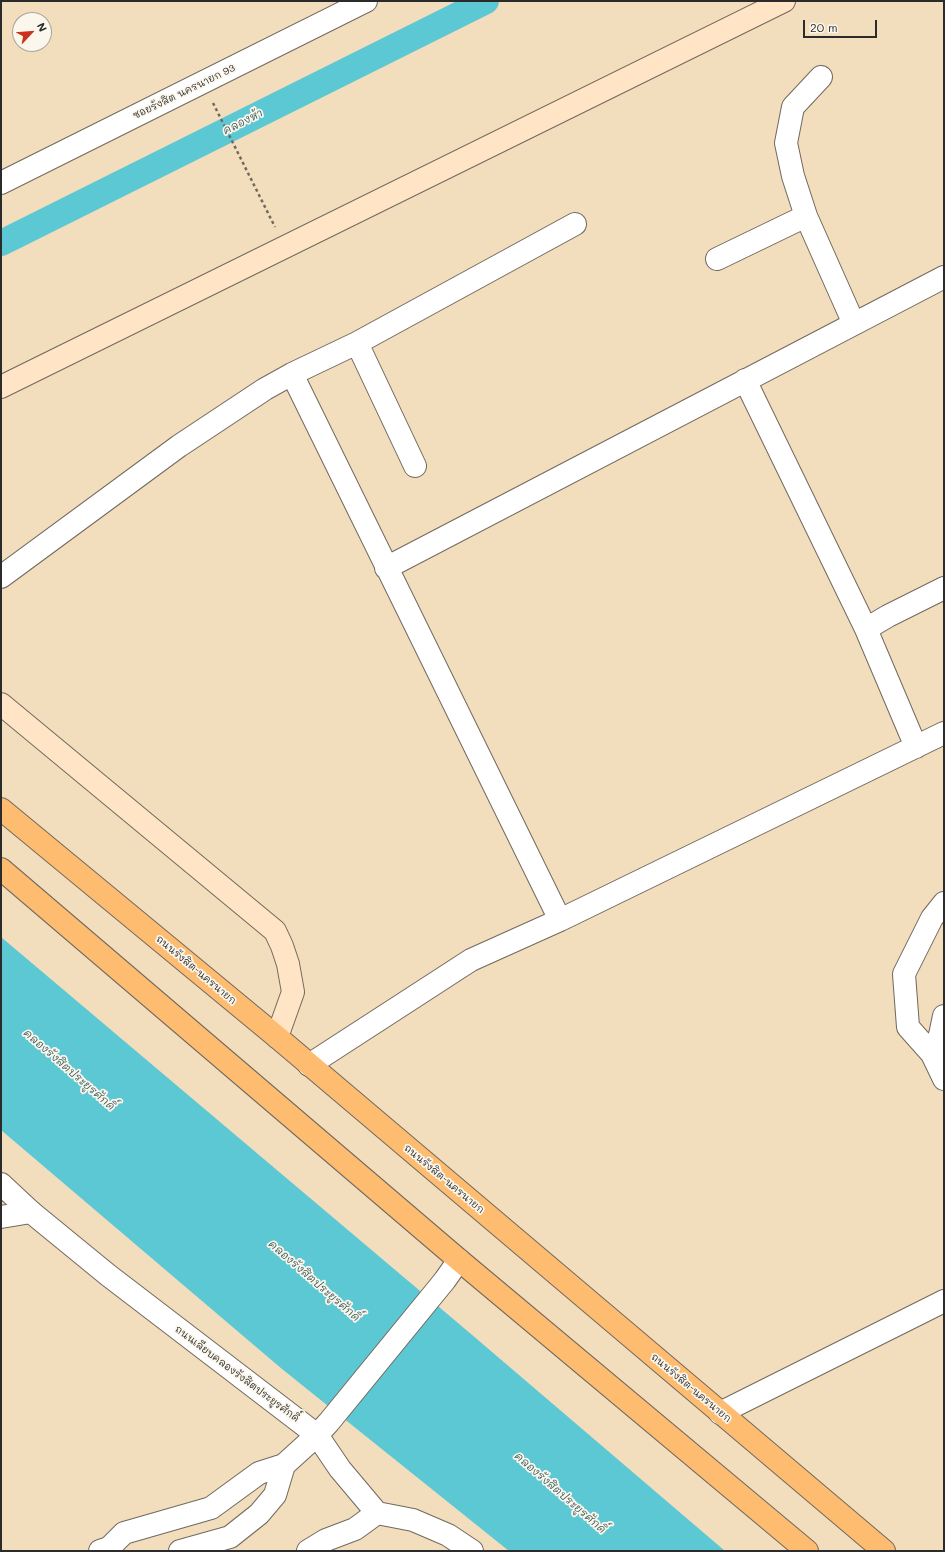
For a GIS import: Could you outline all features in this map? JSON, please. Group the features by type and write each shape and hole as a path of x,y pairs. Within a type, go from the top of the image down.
{"main road":[{"path":"1,387 784,1"},
{"path":"1,704 275,930 288,964 293,992 277,1037"},
{"name":"ถนนรังสิต-นครนายก","path":"1,809 277,1037 308,1065 884,1551"},
{"path":"1,869 458,1260 807,1551"}],"street":[{"name":"ซอยรังสิต นครนายก 93","path":"1,183 366,1"},
{"path":"821,77 792,107 786,143 793,176 806,216 854,324"},
{"path":"717,259 806,216"},
{"path":"1,577 179,446 264,389 357,343 575,224"},
{"path":"386,568 944,277"},
{"path":"357,343 415,466"},
{"path":"292,374 560,920"},
{"path":"745,380 866,629 916,747"},
{"path":"866,629 888,616 944,588"},
{"path":"308,1065 471,960 560,920 944,733"},
{"path":"939,1065 908,1026 904,974 932,918 944,903"},
{"path":"939,1065 940,1035 944,1016"},
{"name":"ถนนเลียบคลองรังสิตประยูรศักดิ์","path":"1,1184 31,1212 108,1275 323,1428 340,1469 377,1513"},
{"path":"1,1216 31,1212"},
{"path":"180,1551 230,1537 259,1514 275,1495 284,1466 323,1428 445,1280 458,1260"},
{"path":"720,1413 944,1301"},
{"path":"108,1550 124,1533 211,1508 259,1473 284,1466"},
{"path":"308,1551 326,1540 355,1529 377,1513 413,1520 448,1535 472,1551"}],"path":[{"path":"216,108 274,225"}],"water":[{"name":"คลองรังสิตประยูรศักดิ์","path":"1,937 471,1334 725,1551 509,1551 282,1369 1,1130"}],"waterway":[{"name":"คลองห้า","path":"1,243 486,1"}]}
